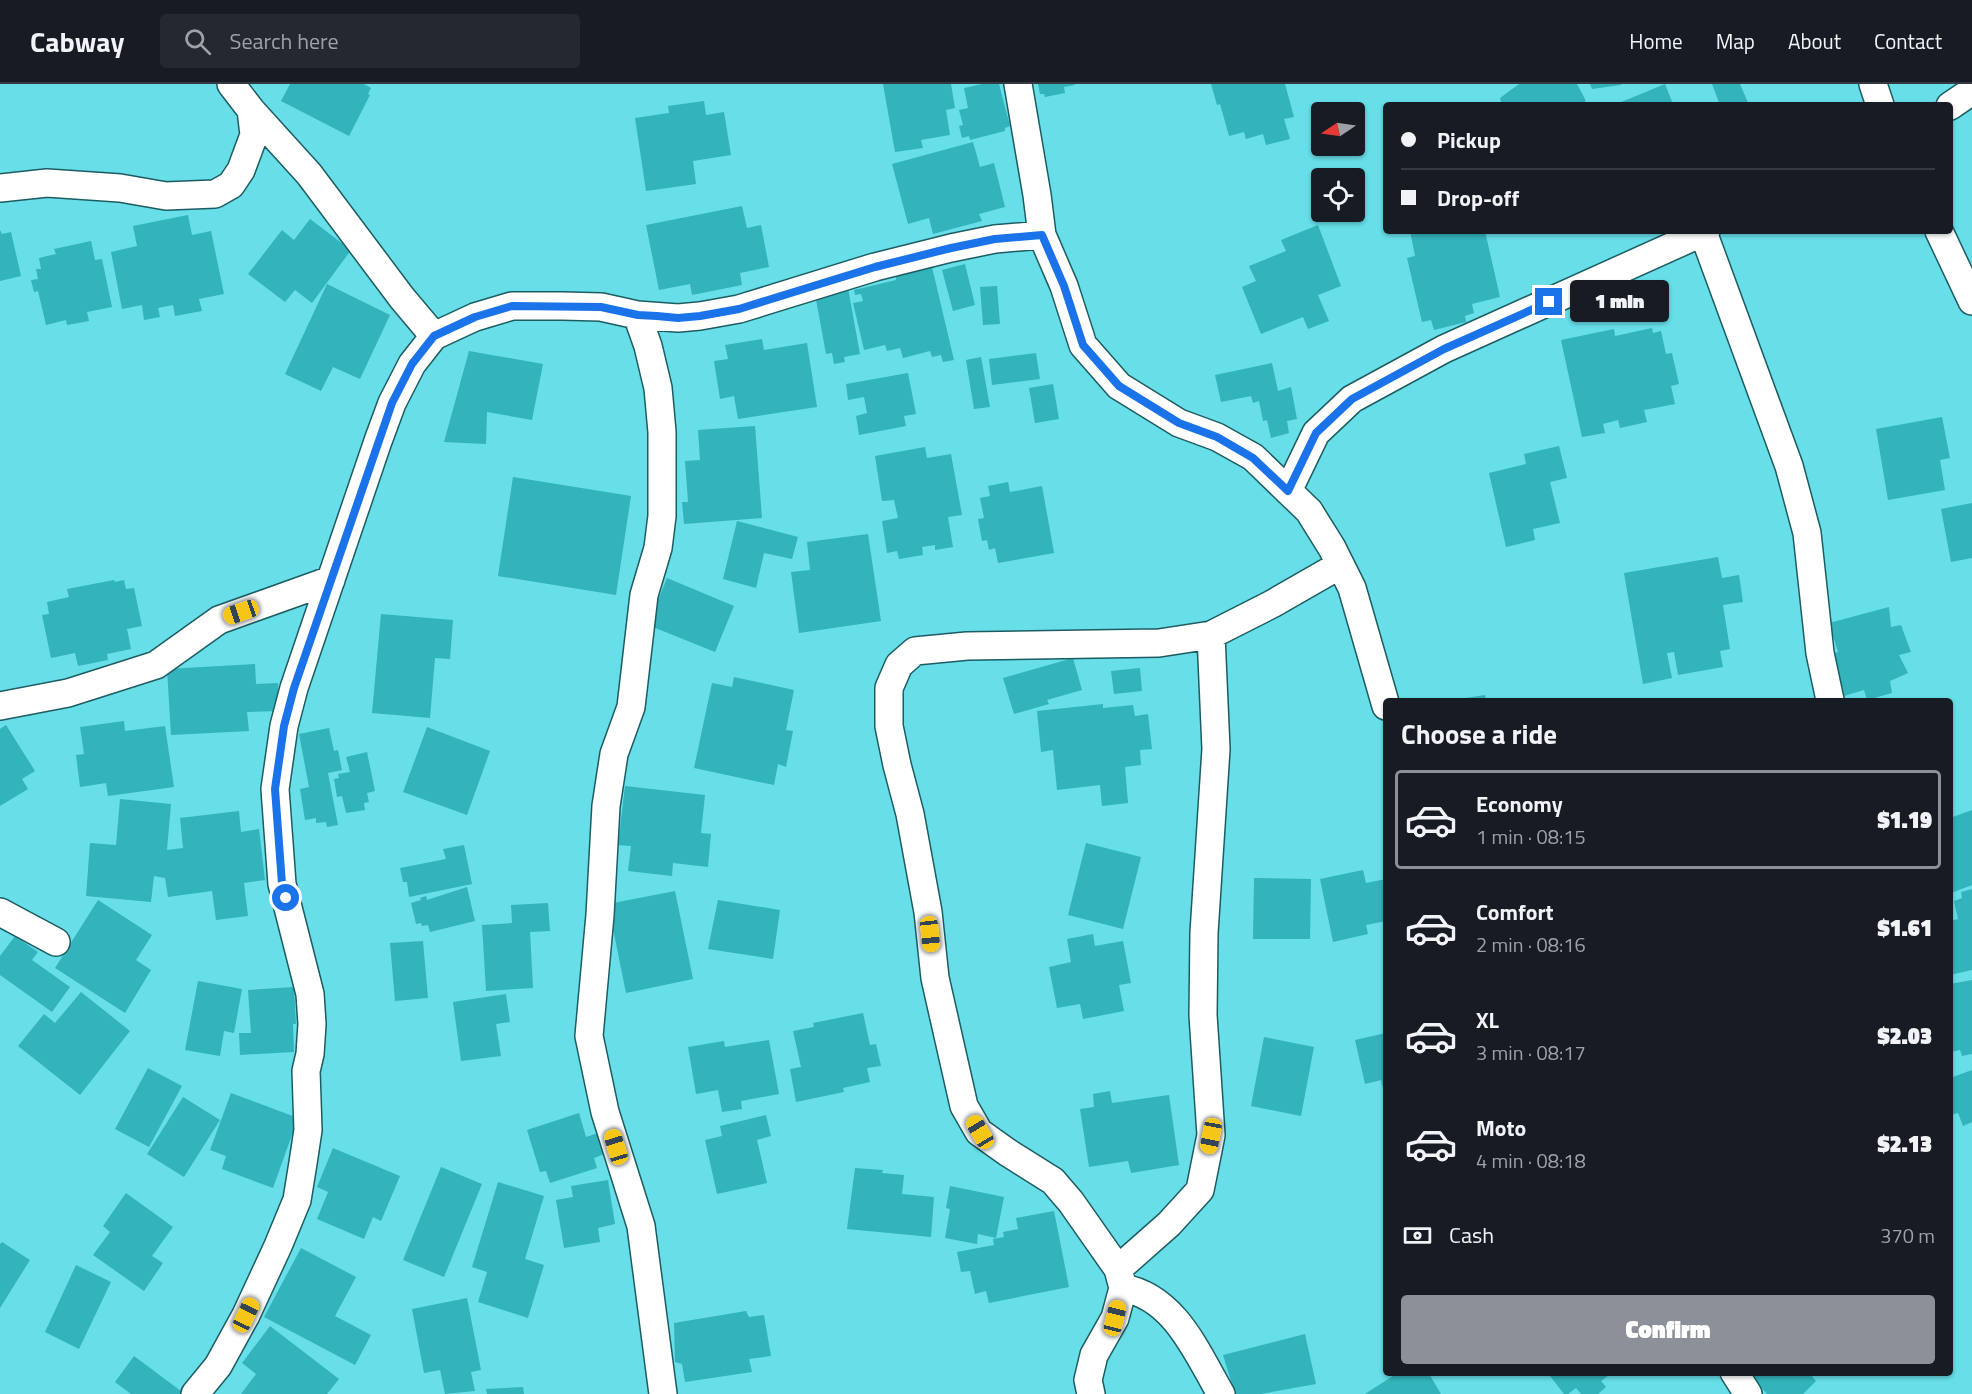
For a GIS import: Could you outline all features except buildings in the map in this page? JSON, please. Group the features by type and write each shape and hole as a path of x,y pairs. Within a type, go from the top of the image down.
{"street":[{"path":"231,84 251,110 309,174 402,298 434,336"},
{"path":"1018,84 1042,235 1064,286 1083,345 1119,386 1179,423 1217,437 1253,458 1309,511 1352,588 1384,698"},
{"path":"1873,84 1879,102"},
{"path":"1953,104 1972,91"},
{"path":"0,188 47,183 120,188 166,196 215,194 231,185 248,154 254,135 251,110"},
{"path":"1288,491 1316,433 1352,399 1444,349 1700,234"},
{"path":"1705,234 1789,466 1807,533 1820,653 1830,698"},
{"path":"1940,234 1972,301"},
{"path":"195,1394 218,1366 246,1315 297,1200 308,1130 306,1071 310,1054 312,1024 310,994 282,884 275,789 284,726 294,688 392,403 412,364 434,336 475,317 512,306 601,307 638,315 678,318 739,309 875,267 929,254 995,239 1042,235"},
{"path":"638,315 658,388 662,432 662,516 658,548 644,594 632,707 614,754 606,806 598,955 589,1036 605,1112 641,1226 663,1394"},
{"path":"1221,1394 1193,1342 1174,1318 1120,1278 1071,1202 1053,1181 980,1132 964,1106 935,978 928,912 912,825 889,726 889,688 899,665 915,651 967,646 1159,643 1211,635 1272,604 1340,565"},
{"path":"0,706 68,693 156,665 219,620 331,580"},
{"path":"1090,1394 1088,1380 1094,1356 1115,1318 1120,1278 1200,1190 1211,1136 1203,1015 1204,933 1216,748 1211,635"},
{"path":"0,912 56,942"},
{"path":"1737,1376 1748,1394"}],"route":[{"path":"286,898 282,884 275,789 284,726 294,688 392,403 412,364 434,336 475,317 512,306 601,307 638,315 678,318 700,316 739,309 875,267 951,248 995,239 1042,235 1064,286 1083,345 1119,386 1179,423 1217,437 1253,458 1288,491 1316,433 1352,399 1444,349 1549,302"}]}
